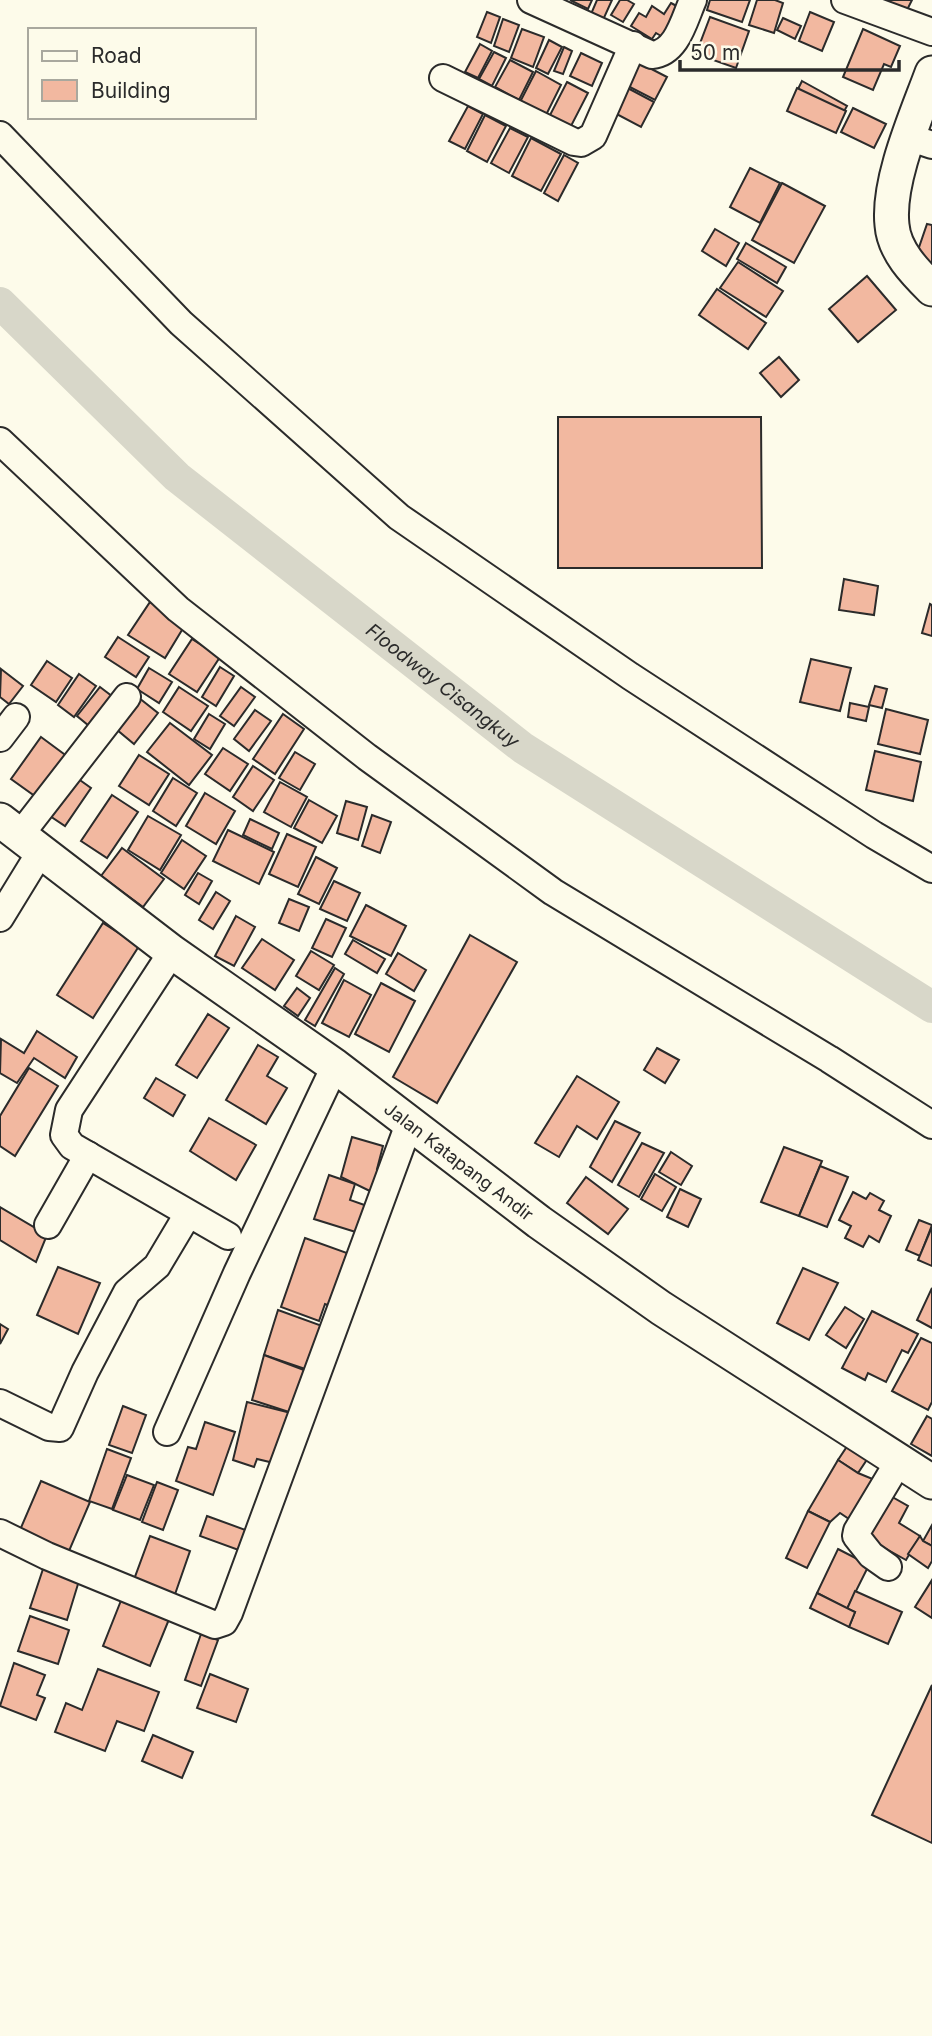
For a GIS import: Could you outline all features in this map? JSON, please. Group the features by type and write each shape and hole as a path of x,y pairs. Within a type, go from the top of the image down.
{"street":[{"path":"531,0 652,55 668,50 694,0"},
{"path":"845,0 932,32"},
{"path":"443,79 582,144 593,136 633,45"},
{"path":"932,73 920,141 893,196 892,226 899,248 914,270 932,289"},
{"path":"0,135 181,323 400,517 630,676 874,835 932,869"},
{"path":"0,441 178,609 367,757 553,892 830,1059 932,1125"},
{"path":"0,918 21,835 127,697"},
{"name":"Jalan Katapang Andir","path":"21,835 172,952 335,1066 539,1222 660,1308 932,1482"},
{"path":"172,952 69,1110 64,1135 72,1146 229,1236"},
{"path":"167,1432 237,1273 335,1066"},
{"path":"0,1533 47,1556 215,1625 223,1622 229,1613 410,1124"},
{"path":"48,1225 88,1155"},
{"path":"0,1403 49,1427 60,1428 85,1372 127,1292 157,1266 188,1214"},
{"path":"888,1567 872,1555 856,1536 899,1461"}],"building":[{"path":"570,0 592,0 588,9"},
{"path":"597,0 612,0 603,20 591,14"},
{"path":"620,0 634,4 623,22 611,15"},
{"path":"710,0 750,0 742,22 707,10"},
{"path":"757,0 783,3 774,33 749,25"},
{"path":"883,0 912,0 907,10"},
{"path":"671,3 684,10 666,39 656,33 652,39 631,26 639,13 646,17 652,6 664,14"},
{"path":"487,12 500,17 491,43 477,37"},
{"path":"810,12 834,22 822,51 799,41"},
{"path":"710,17 749,31 736,68 696,54"},
{"path":"783,18 801,26 795,39 777,30"},
{"path":"503,19 519,25 509,52 494,46"},
{"path":"522,29 544,37 533,67 511,58"},
{"path":"863,29 900,46 891,67 884,64 873,90 843,77"},
{"path":"549,40 562,47 548,74 536,68"},
{"path":"480,44 492,51 478,78 465,72"},
{"path":"564,47 572,51 563,74 554,71"},
{"path":"494,52 506,58 492,86 479,79"},
{"path":"581,53 602,63 592,86 570,76"},
{"path":"510,60 533,72 519,100 495,87"},
{"path":"634,60 667,77 655,100 622,83"},
{"path":"536,71 561,85 546,115 520,102"},
{"path":"802,81 847,106 837,124 793,99"},
{"path":"567,82 588,93 570,128 549,117"},
{"path":"622,85 654,102 641,127 609,110"},
{"path":"797,88 846,111 836,133 787,111"},
{"path":"468,106 483,114 465,149 449,141"},
{"path":"853,108 886,124 874,148 841,132"},
{"path":"485,115 506,126 487,162 467,151"},
{"path":"510,128 528,137 509,173 491,163"},
{"path":"531,138 561,154 541,191 512,176"},
{"path":"564,155 578,163 558,201 544,193"},
{"path":"750,168 780,183 760,223 730,207"},
{"path":"782,183 825,206 794,263 752,240"},
{"path":"927,224 932,225 932,265 915,259"},
{"path":"715,229 739,243 726,266 702,251"},
{"path":"746,243 786,267 777,283 737,259"},
{"path":"738,262 783,291 766,317 720,288"},
{"path":"867,276 896,310 858,342 829,309"},
{"path":"717,289 766,323 748,349 699,315"},
{"path":"779,357 799,380 781,397 760,373"},
{"path":"558,417 761,417 762,568 558,568"},
{"path":"844,579 878,586 874,615 839,610"},
{"path":"150,602 185,625 165,658 128,635"},
{"path":"930,604 932,605 932,636 922,633"},
{"path":"118,637 149,657 136,677 105,657"},
{"path":"192,639 220,657 197,692 169,674"},
{"path":"811,659 851,668 840,711 800,702"},
{"path":"47,661 72,678 56,702 31,685"},
{"path":"220,667 234,676 216,706 202,697"},
{"path":"149,668 172,682 159,703 137,689"},
{"path":"1,669 23,686 9,704 0,697"},
{"path":"79,674 96,686 74,717 58,705"},
{"path":"875,686 887,689 882,708 869,705"},
{"path":"100,687 117,700 94,730 77,716"},
{"path":"179,687 208,706 191,731 163,712"},
{"path":"241,687 255,697 234,726 220,716"},
{"path":"134,694 158,713 134,744 110,724"},
{"path":"850,703 869,707 866,721 848,717"},
{"path":"886,709 928,720 920,754 878,744"},
{"path":"255,710 271,721 249,751 234,739"},
{"path":"209,714 225,724 210,749 194,739"},
{"path":"283,714 304,729 275,774 253,759"},
{"path":"170,723 212,755 189,785 147,752"},
{"path":"41,737 68,757 39,799 11,779"},
{"path":"223,748 248,764 230,791 205,774"},
{"path":"875,751 921,762 913,801 866,790"},
{"path":"295,752 315,764 300,790 279,778"},
{"path":"139,755 169,774 149,805 119,786"},
{"path":"253,766 274,780 253,811 233,797"},
{"path":"70,773 91,788 65,826 44,812"},
{"path":"173,778 197,793 176,826 153,811"},
{"path":"280,782 307,797 291,827 264,812"},
{"path":"205,793 235,811 216,844 186,826"},
{"path":"112,795 138,812 107,858 81,841"},
{"path":"309,800 337,816 322,843 294,828"},
{"path":"346,801 367,807 358,840 337,833"},
{"path":"372,815 391,822 380,853 362,846"},
{"path":"148,816 181,835 160,870 128,850"},
{"path":"250,819 279,833 272,849 243,835"},
{"path":"228,830 274,852 259,884 213,861"},
{"path":"287,834 316,847 298,887 269,874"},
{"path":"182,840 206,856 184,889 161,873"},
{"path":"122,848 164,879 143,907 101,876"},
{"path":"316,857 337,868 319,904 298,894"},
{"path":"198,873 212,881 199,904 185,895"},
{"path":"334,881 360,893 347,921 320,909"},
{"path":"216,892 230,901 213,929 199,920"},
{"path":"289,899 309,907 299,931 279,923"},
{"path":"366,905 406,926 391,956 350,936"},
{"path":"236,916 255,927 234,966 215,956"},
{"path":"326,919 346,928 332,957 312,948"},
{"path":"103,923 139,946 93,1018 57,995"},
{"path":"470,935 517,962 437,1103 393,1077"},
{"path":"262,939 294,960 275,990 242,968"},
{"path":"353,940 385,959 377,973 345,954"},
{"path":"311,951 334,965 319,990 296,976"},
{"path":"398,953 426,970 414,991 386,974"},
{"path":"335,968 344,974 315,1026 305,1020"},
{"path":"344,980 371,995 349,1037 322,1023"},
{"path":"381,983 415,1001 389,1052 355,1034"},
{"path":"297,988 310,998 298,1016 284,1006"},
{"path":"208,1014 229,1028 197,1078 176,1065"},
{"path":"37,1031 77,1057 65,1078 34,1058 17,1083 0,1073 1,1039 24,1053"},
{"path":"258,1045 278,1057 267,1076 287,1088 266,1124 226,1100"},
{"path":"657,1048 679,1060 665,1083 644,1070"},
{"path":"29,1068 58,1086 15,1156 0,1146 0,1116"},
{"path":"577,1076 619,1102 597,1139 577,1126 559,1157 535,1143"},
{"path":"156,1078 185,1095 173,1116 144,1098"},
{"path":"209,1118 256,1145 236,1180 190,1151"},
{"path":"615,1121 640,1133 612,1182 590,1167"},
{"path":"352,1137 383,1146 377,1169 384,1171 376,1194 341,1177"},
{"path":"642,1143 664,1153 639,1197 618,1185"},
{"path":"784,1147 822,1161 799,1216 761,1202"},
{"path":"671,1152 692,1166 681,1185 659,1172"},
{"path":"820,1166 848,1177 827,1227 799,1216"},
{"path":"655,1174 676,1187 662,1211 641,1199"},
{"path":"329,1175 355,1184 350,1200 370,1207 362,1234 314,1219"},
{"path":"586,1177 628,1209 608,1234 567,1203"},
{"path":"680,1189 701,1199 688,1227 667,1217"},
{"path":"853,1192 866,1199 870,1193 884,1201 879,1210 891,1216 879,1242 869,1236 863,1247 845,1238 851,1226 839,1220"},
{"path":"0,1207 47,1235 36,1262 0,1240"},
{"path":"919,1220 932,1225 920,1256 906,1250"},
{"path":"932,1227 932,1266 918,1260"},
{"path":"305,1238 347,1253 338,1280 336,1308 325,1304 319,1321 281,1307"},
{"path":"58,1267 100,1283 78,1334 37,1315"},
{"path":"803,1268 838,1283 809,1340 777,1323"},
{"path":"932,1288 932,1328 917,1320"},
{"path":"845,1307 864,1319 846,1348 826,1335"},
{"path":"278,1310 325,1327 311,1371 264,1355"},
{"path":"872,1311 918,1334 908,1353 902,1350 886,1382 868,1373 865,1380 842,1368"},
{"path":"0,1324 8,1329 0,1344"},
{"path":"921,1338 932,1343 932,1402 928,1410 892,1391"},
{"path":"264,1355 304,1370 292,1413 252,1400"},
{"path":"247,1402 295,1414 278,1464 257,1459 254,1467 233,1460"},
{"path":"123,1406 146,1415 132,1453 109,1445"},
{"path":"927,1416 932,1419 932,1456 911,1444"},
{"path":"205,1422 235,1432 213,1495 176,1481 188,1447 196,1449"},
{"path":"848,1445 868,1458 858,1473 838,1460"},
{"path":"107,1449 131,1458 112,1509 89,1501"},
{"path":"838,1460 875,1480 852,1521 840,1513 830,1522 808,1511"},
{"path":"127,1475 154,1485 140,1520 113,1510"},
{"path":"41,1481 90,1502 66,1558 17,1537"},
{"path":"157,1482 178,1490 163,1530 142,1522"},
{"path":"887,1494 908,1506 899,1523 920,1536 906,1560 865,1537"},
{"path":"808,1511 830,1522 807,1568 786,1558"},
{"path":"207,1516 251,1532 244,1552 200,1536"},
{"path":"932,1525 932,1546 923,1541"},
{"path":"150,1536 190,1551 173,1600 132,1585"},
{"path":"920,1536 932,1546 932,1561 928,1568 908,1554"},
{"path":"838,1549 869,1565 847,1609 817,1593"},
{"path":"46,1560 82,1571 67,1620 30,1608"},
{"path":"932,1580 932,1618 915,1607"},
{"path":"855,1591 902,1612 888,1644 849,1627 855,1612 847,1609"},
{"path":"124,1593 172,1612 150,1666 103,1646"},
{"path":"817,1593 855,1612 849,1627 810,1608"},
{"path":"30,1616 69,1630 58,1664 18,1651"},
{"path":"201,1634 218,1640 201,1686 185,1680"},
{"path":"14,1663 45,1675 37,1695 45,1698 36,1720 0,1706"},
{"path":"98,1669 159,1692 144,1731 117,1721 105,1751 55,1732 66,1703 82,1710"},
{"path":"210,1674 248,1689 236,1722 197,1708"},
{"path":"932,1685 932,1843 872,1815"},
{"path":"153,1735 193,1752 182,1778 142,1761"}],"waterway":[{"name":"Floodway Cisangkuy","path":"0,303 177,477 523,748 932,1007"}]}
